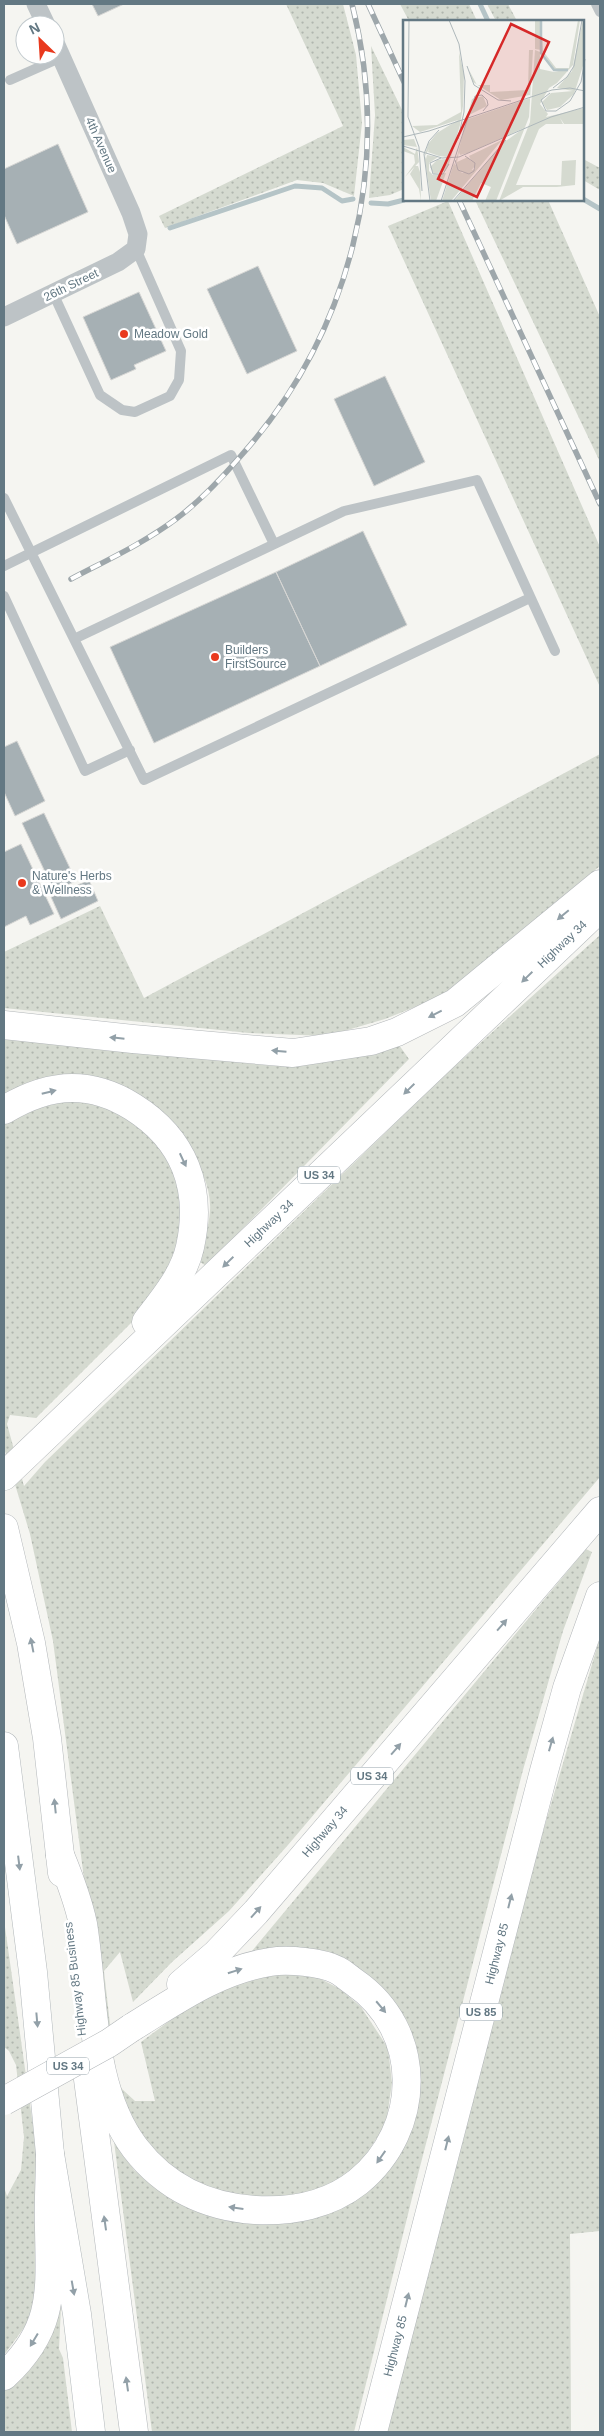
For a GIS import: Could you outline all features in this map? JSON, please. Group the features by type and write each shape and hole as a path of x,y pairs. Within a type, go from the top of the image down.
{"main road":[{"path":"4,1025 133,1039 293,1052 372,1041 398,1032 455,1003 475,990 600,884"},
{"name":"Highway 34","path":"4,1476 600,908"},
{"path":"4,1110 25,1098 54,1090 71,1088 89,1090 117,1098 150,1118 162,1128 178,1150 193,1187 194,1207 190,1249 175,1282 146,1322 97,1372 39,1442"},
{"name":"Highway 34","path":"4,2101 109,2043 131,2028 216,1954 256,1912 600,1511"},
{"name":"Highway 85 Business","path":"4,1528 31,1643 47,1738 101,2191 134,2432"},
{"name":"Highway 85","path":"373,2432 544,1771 567,1688 600,1596"},
{"path":"4,1746 32,1972 50,2154 77,2314 91,2432"},
{"path":"60,1855 70,1879 82,1921 102,2074 114,2112 134,2147 156,2172 174,2186 205,2202 234,2209 276,2211 306,2207 337,2196 358,2182 378,2162 396,2133 404,2114 406,2061 396,2030 383,2008 362,1987 335,1969 301,1962 273,1961 256,1964 210,1980 131,2028"},
{"path":"4,2376 22,2357 39,2332 48,2300 51,2266 49,2228 50,2154"}],"street":[{"name":"4th Avenue","path":"65,65 131,213 138,234 136,248"},
{"name":"26th Street","path":"4,317 118,262 136,248"}],"lane":[{"path":"596,4 600,12"},
{"path":"10,80 34,65"},
{"path":"53,293 100,395 122,410 135,412 170,396 179,380 181,351 136,248"},
{"path":"4,566 231,455 274,544"},
{"path":"74,639 344,511 477,480 555,651"},
{"path":"4,498 144,780 530,598"},
{"path":"4,596 85,771 130,750"}],"shaded area":[{"path":"286,4 343,4 356,55 362,123 354,196 323,183 297,180 165,228 159,216 343,126"},
{"path":"400,4 469,4 477,20 408,20"},
{"path":"487,4 508,4 516,20 495,20"},
{"path":"371,46 403,112 403,189 390,195 369,198 375,115"},
{"path":"584,158 585,160 600,168 600,190 584,181"},
{"path":"448,201 600,547 600,687 388,226"},
{"path":"475,201 548,201 600,317 600,462"},
{"path":"600,754 600,866 440,997 385,1019 327,1036 249,1033 4,1008 4,952 100,906 144,998"},
{"path":"600,935 600,1477 288,1845 229,1911 172,1962 133,2002 120,1952 104,1971 116,2077 122,2089 135,2101 155,2101 141,2042 199,1999 252,1972 313,1975 340,1989 361,2007 388,2048 392,2083 386,2124 357,2168 321,2194 221,2200 142,2148 110,2078 53,1641 30,1534 4,1448 4,1125 15,1115 43,1104 76,1100 108,1107 136,1122 150,1135 177,1174 187,1206 173,1266 156,1298 36,1418 10,1415 7,1424 24,1486 45,1462 446,1074"},
{"path":"4,1038 274,1066 333,1061 399,1045 409,1059 206,1266 196,1259 208,1223 210,1211 209,1194 205,1179 197,1163 177,1135 142,1098 4,1097"},
{"path":"586,1549 592,1552 563,1631 523,1770 415,2186 354,2432 152,2432 113,2134 134,2170 153,2186 185,2203 320,2212 410,2122 386,1998 263,1950 252,1951"},
{"path":"600,1637 600,2231 570,2234 571,2432 387,2432 515,1927"},
{"path":"4,1920 40,2175 38,2296 26,2325 4,2355 4,2187 7,2196 21,2170 24,2137 16,2065 9,2051 4,2047"},
{"path":"54,2307 61,2307 59,2349 63,2358 72,2432 4,2432 4,2384"}],"building":[{"path":"92,4 124,4 98,16"},
{"path":"58,144 88,212 17,244 4,215 4,169"},
{"path":"258,266 297,351 247,374 207,289"},
{"name":"Meadow Gold","path":"139,292 166,351 134,365 136,369 111,380 83,317"},
{"path":"385,376 425,462 374,486 334,399"},
{"path":"363,531 407,625 320,666 276,572"},
{"name":"Builders FirstSource","path":"276,572 320,666 154,743 110,647"},
{"path":"17,741 45,801 15,816 4,792 4,747"},
{"name":"Nature's Herbs & Wellness","path":"44,813 76,881 54,891 22,823"},
{"name":"Nature's Herbs & Wellness","path":"21,844 54,914 30,925 26,916 4,927 4,852"},
{"name":"Nature's Herbs & Wellness","path":"89,880 98,901 61,919 51,897"}],"waterway":[{"path":"480,4 488,20"},
{"path":"170,228 295,186 322,188 342,201 353,199"},
{"path":"371,203 388,204 403,200"},
{"path":"584,200 600,209"}],"railway":[{"path":"71,579 151,536 176,519 201,498 239,458 278,410 310,358 335,303 353,245 364,186 367,126 364,65 352,4"},
{"path":"368,4 403,80"},
{"path":"459,201 600,504"}],"place":[{"name":"Meadow Gold","path":"124,334"},
{"name":"Builders FirstSource","path":"215,657"},
{"name":"Nature's Herbs & Wellness","path":"22,883"}]}
